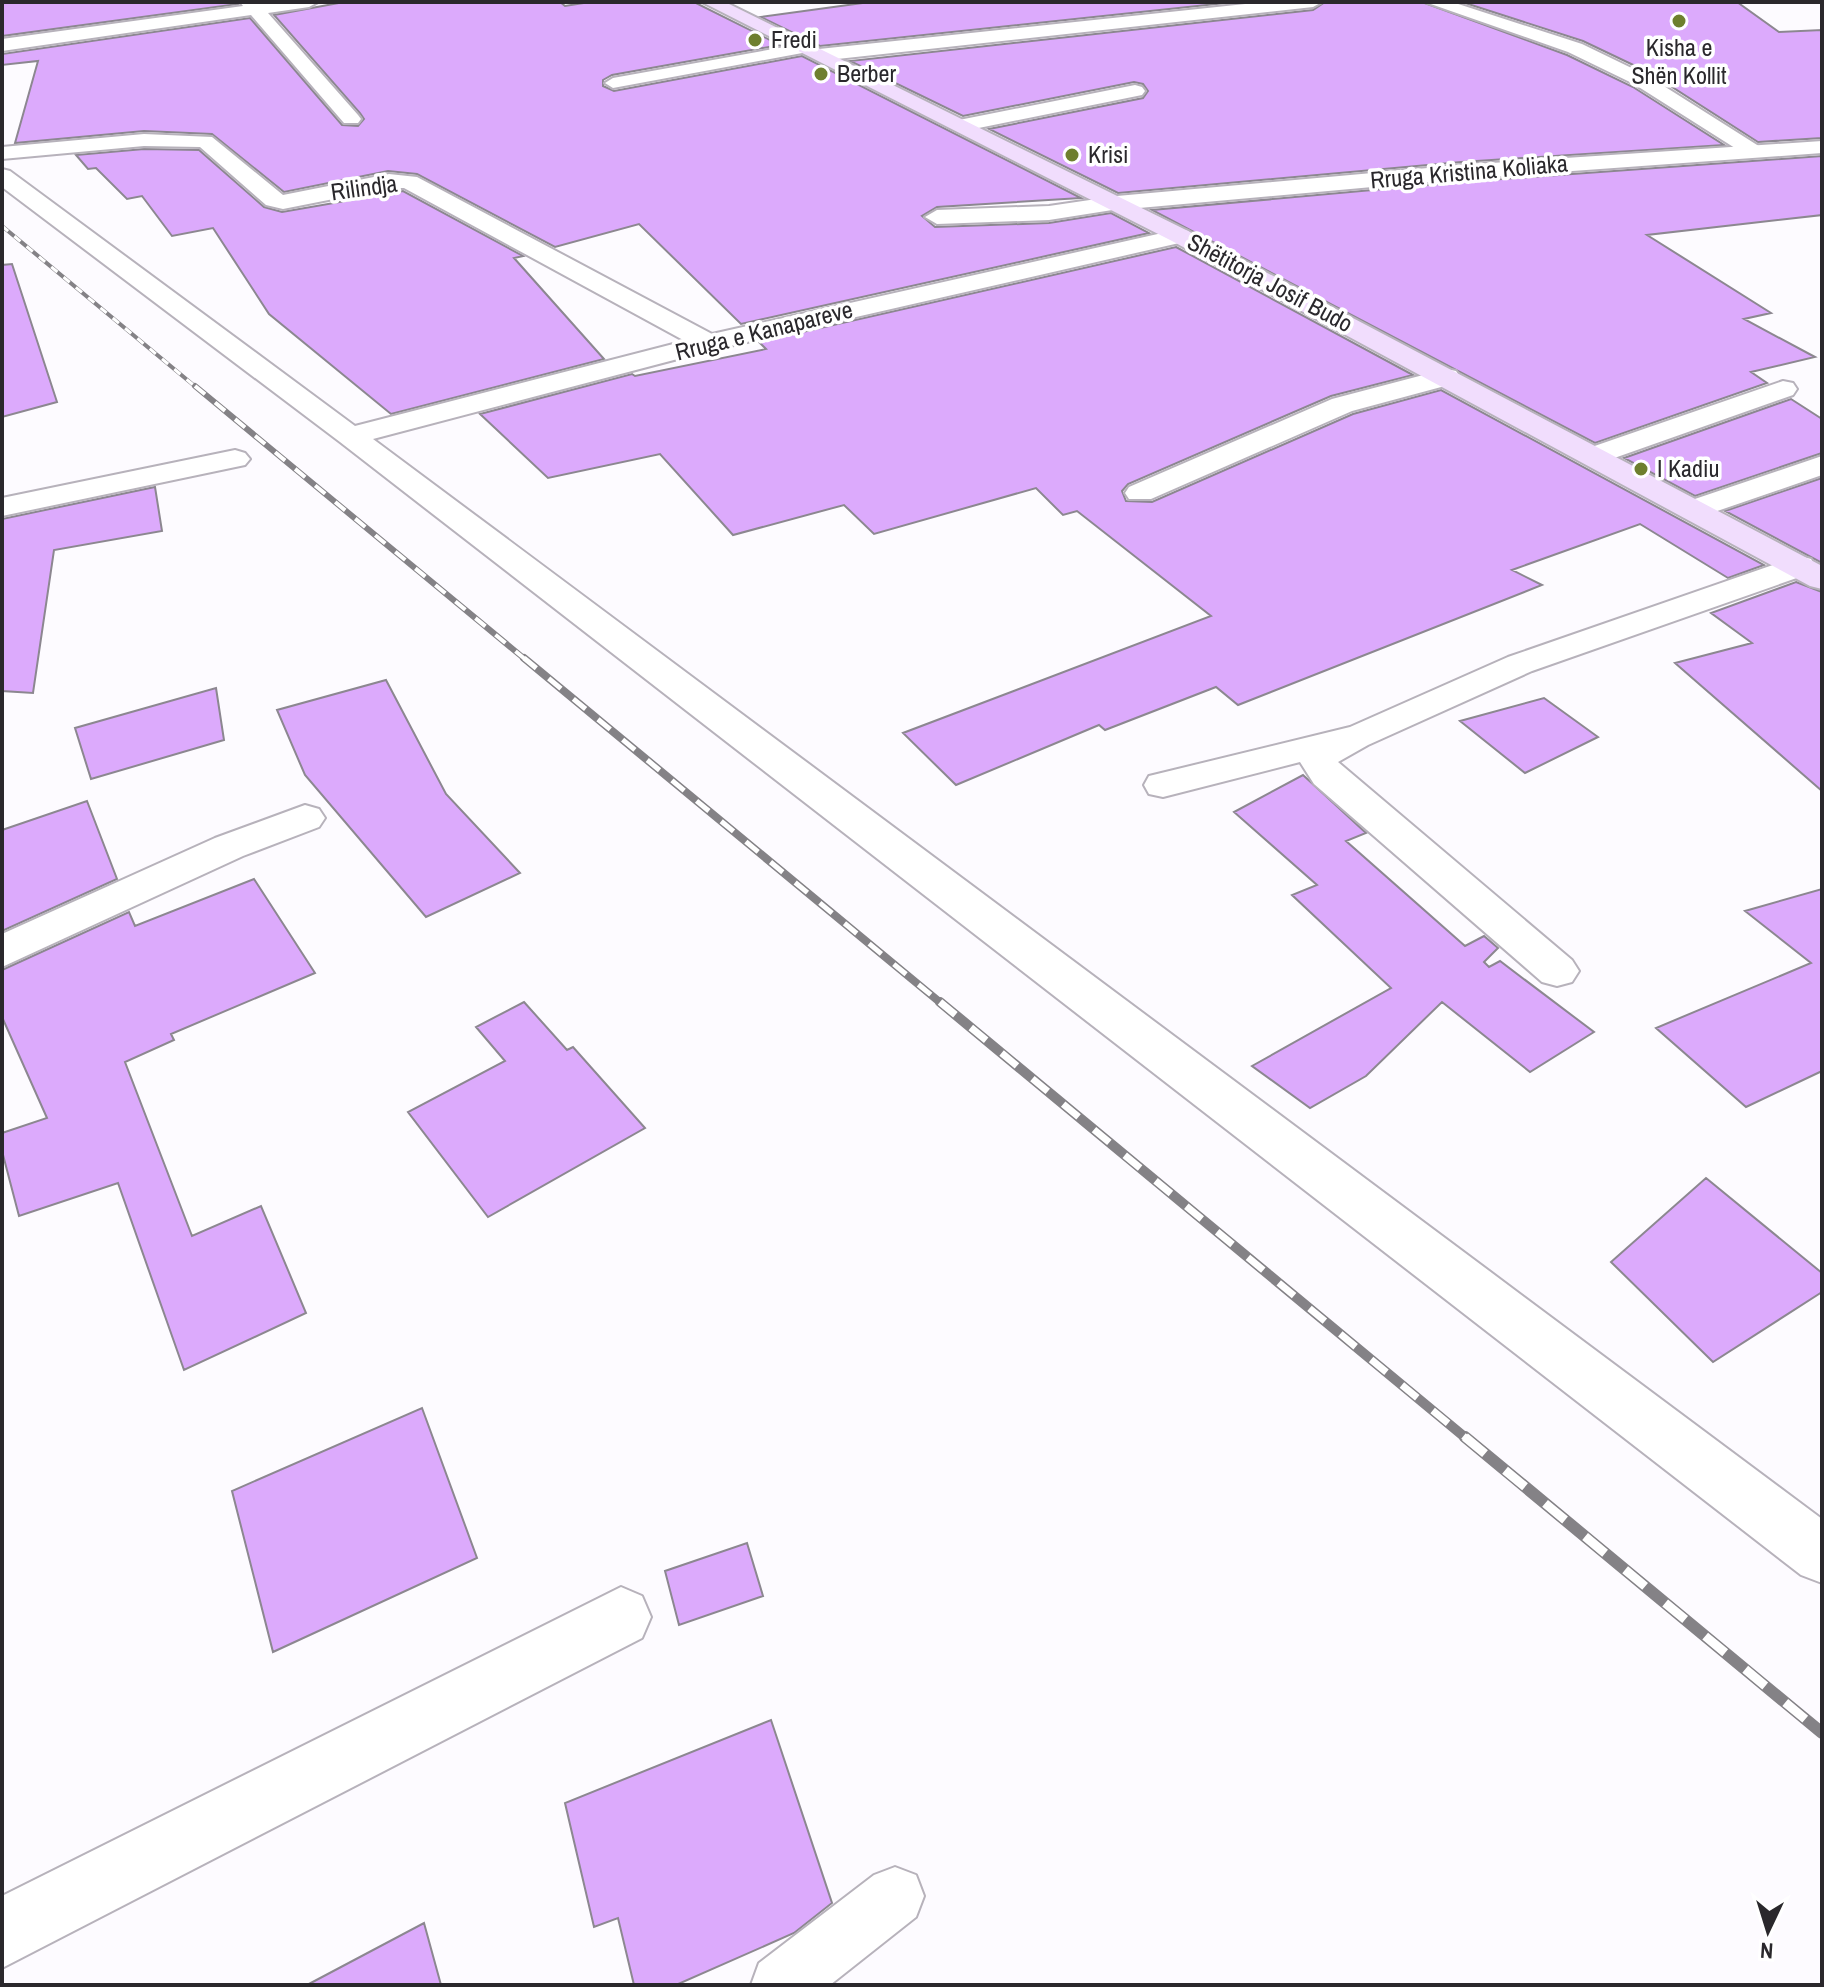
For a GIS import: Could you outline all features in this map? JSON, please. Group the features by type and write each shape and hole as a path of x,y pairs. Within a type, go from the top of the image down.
{"main road":[{"name":"Shëtitorja Josif Budo","path":"711,2 1117,203 1810,572"}],"street":[{"path":"2,45 254,7 309,2"},
{"path":"813,51 1313,2"},
{"path":"1434,2 1575,48 1641,80 1754,150"},
{"path":"254,7 305,70 351,119"},
{"path":"77,35 88,51"},
{"path":"959,126 1135,91"},
{"name":"Rilindja","path":"2,153 144,140 205,141 274,200 283,202 389,181 409,182 708,343"},
{"name":"Rruga Kristina Koliaka","path":"937,217 1049,213 1117,203 1822,147"},
{"path":"2,176 350,436 1822,1555"},
{"name":"Rruga e Kanapareve","path":"350,436 708,343 1180,236"},
{"path":"1140,493 1342,405 1446,377"},
{"path":"1593,456 1783,389"},
{"path":"2,507 235,459"},
{"path":"1694,510 1822,465"},
{"path":"1557,971 1327,776 1317,758 1520,664 1810,572"},
{"path":"1163,785 1363,735"},
{"path":"2,952 229,847 305,818"},
{"path":"2,1933 621,1617"}],"lane":[{"path":"613,83 813,51"},
{"path":"781,1985 895,1896"}],"building":[{"path":"2,2 237,2 238,4 2,36"},
{"path":"344,2 560,2 565,6 590,2 694,2 780,45 612,75 603,80 603,86 614,91 802,56 1081,198 937,207 922,216 935,227 1049,223 1111,213 1149,233 741,324 639,224 555,247 417,174 388,171 284,192 212,134 144,131 15,143 38,61 2,65 2,54 250,18 342,125 358,126 364,119 360,113 274,15"},
{"path":"870,2 1235,2 820,46 761,17"},
{"path":"1325,2 1422,2 1567,55 1633,87 1724,145 1461,162 1118,193 989,129 1143,98 1148,91 1143,84 1134,82 963,116 850,61 1313,10"},
{"path":"1462,2 1737,2 1779,32 1822,30 1822,138 1758,142 1650,73 1583,41"},
{"path":"144,149 199,150 264,207 282,212 403,191 523,256 514,258 604,359 391,414 269,314 213,228 172,236 142,196 127,199 96,168 88,169 76,155"},
{"path":"1822,156 1822,215 1647,235 1771,313 1744,319 1815,357 1751,372 1767,383 1595,443 1152,210 1461,182"},
{"path":"1176,247 1413,375 1331,396 1128,484 1122,491 1126,501 1152,502 1353,414 1441,390 1764,565 1728,578 1640,524 1512,570 1542,585 1238,705 1216,687 1105,730 1099,725 956,785 903,733 1211,616 1077,511 1063,515 1036,488 874,534 844,505 733,535 660,454 548,478 480,414 632,374 635,376 766,349 759,342"},
{"path":"12,264 57,402 2,417 2,265"},
{"path":"1791,399 1822,419 1822,453 1695,496 1624,458"},
{"path":"1822,478 1822,563 1725,511"},
{"path":"155,487 162,531 54,550 33,693 2,691 2,519"},
{"path":"1796,582 1822,592 1822,791 1675,663 1752,643 1711,613"},
{"path":"386,680 446,794 520,873 426,917 305,775 277,710"},
{"path":"216,688 224,740 91,779 75,728"},
{"path":"1544,698 1598,737 1525,773 1460,721"},
{"path":"1303,775 1366,833 1346,841 1465,946 1484,936 1498,948 1484,962 1489,967 1500,961 1594,1032 1530,1072 1442,1002 1366,1076 1310,1108 1252,1066 1391,988 1292,895 1317,885 1234,812"},
{"path":"87,801 117,879 2,931 2,830"},
{"path":"254,879 315,973 171,1034 174,1040 125,1062 192,1236 261,1206 306,1313 184,1370 118,1183 19,1216 2,1151 2,1133 47,1118 2,1017 2,970 129,912 135,926"},
{"path":"1822,889 1822,1071 1746,1107 1656,1028 1811,963 1745,911"},
{"path":"524,1002 567,1050 573,1047 645,1128 488,1217 408,1112 505,1061 476,1027"},
{"path":"1706,1178 1822,1273 1822,1292 1713,1362 1611,1262"},
{"path":"422,1408 477,1558 273,1652 232,1491"},
{"path":"747,1543 763,1596 679,1625 665,1571"},
{"path":"771,1720 832,1903 794,1933 676,1985 634,1985 618,1918 594,1927 565,1803"},
{"path":"424,1923 441,1985 307,1985"}],"railway":[{"path":"2,226 197,388"},
{"path":"195,386 526,660"},
{"path":"524,658 942,1004"},
{"path":"940,1002 1467,1439"},
{"path":"1465,1437 1822,1733"}],"place":[{"name":"Kisha e Shën Kollit","path":"1679,21"},
{"name":"Fredi","path":"755,40"},
{"name":"Berber","path":"821,74"},
{"name":"Krisi","path":"1072,155"},
{"name":"I Kadiu","path":"1641,469"}]}
